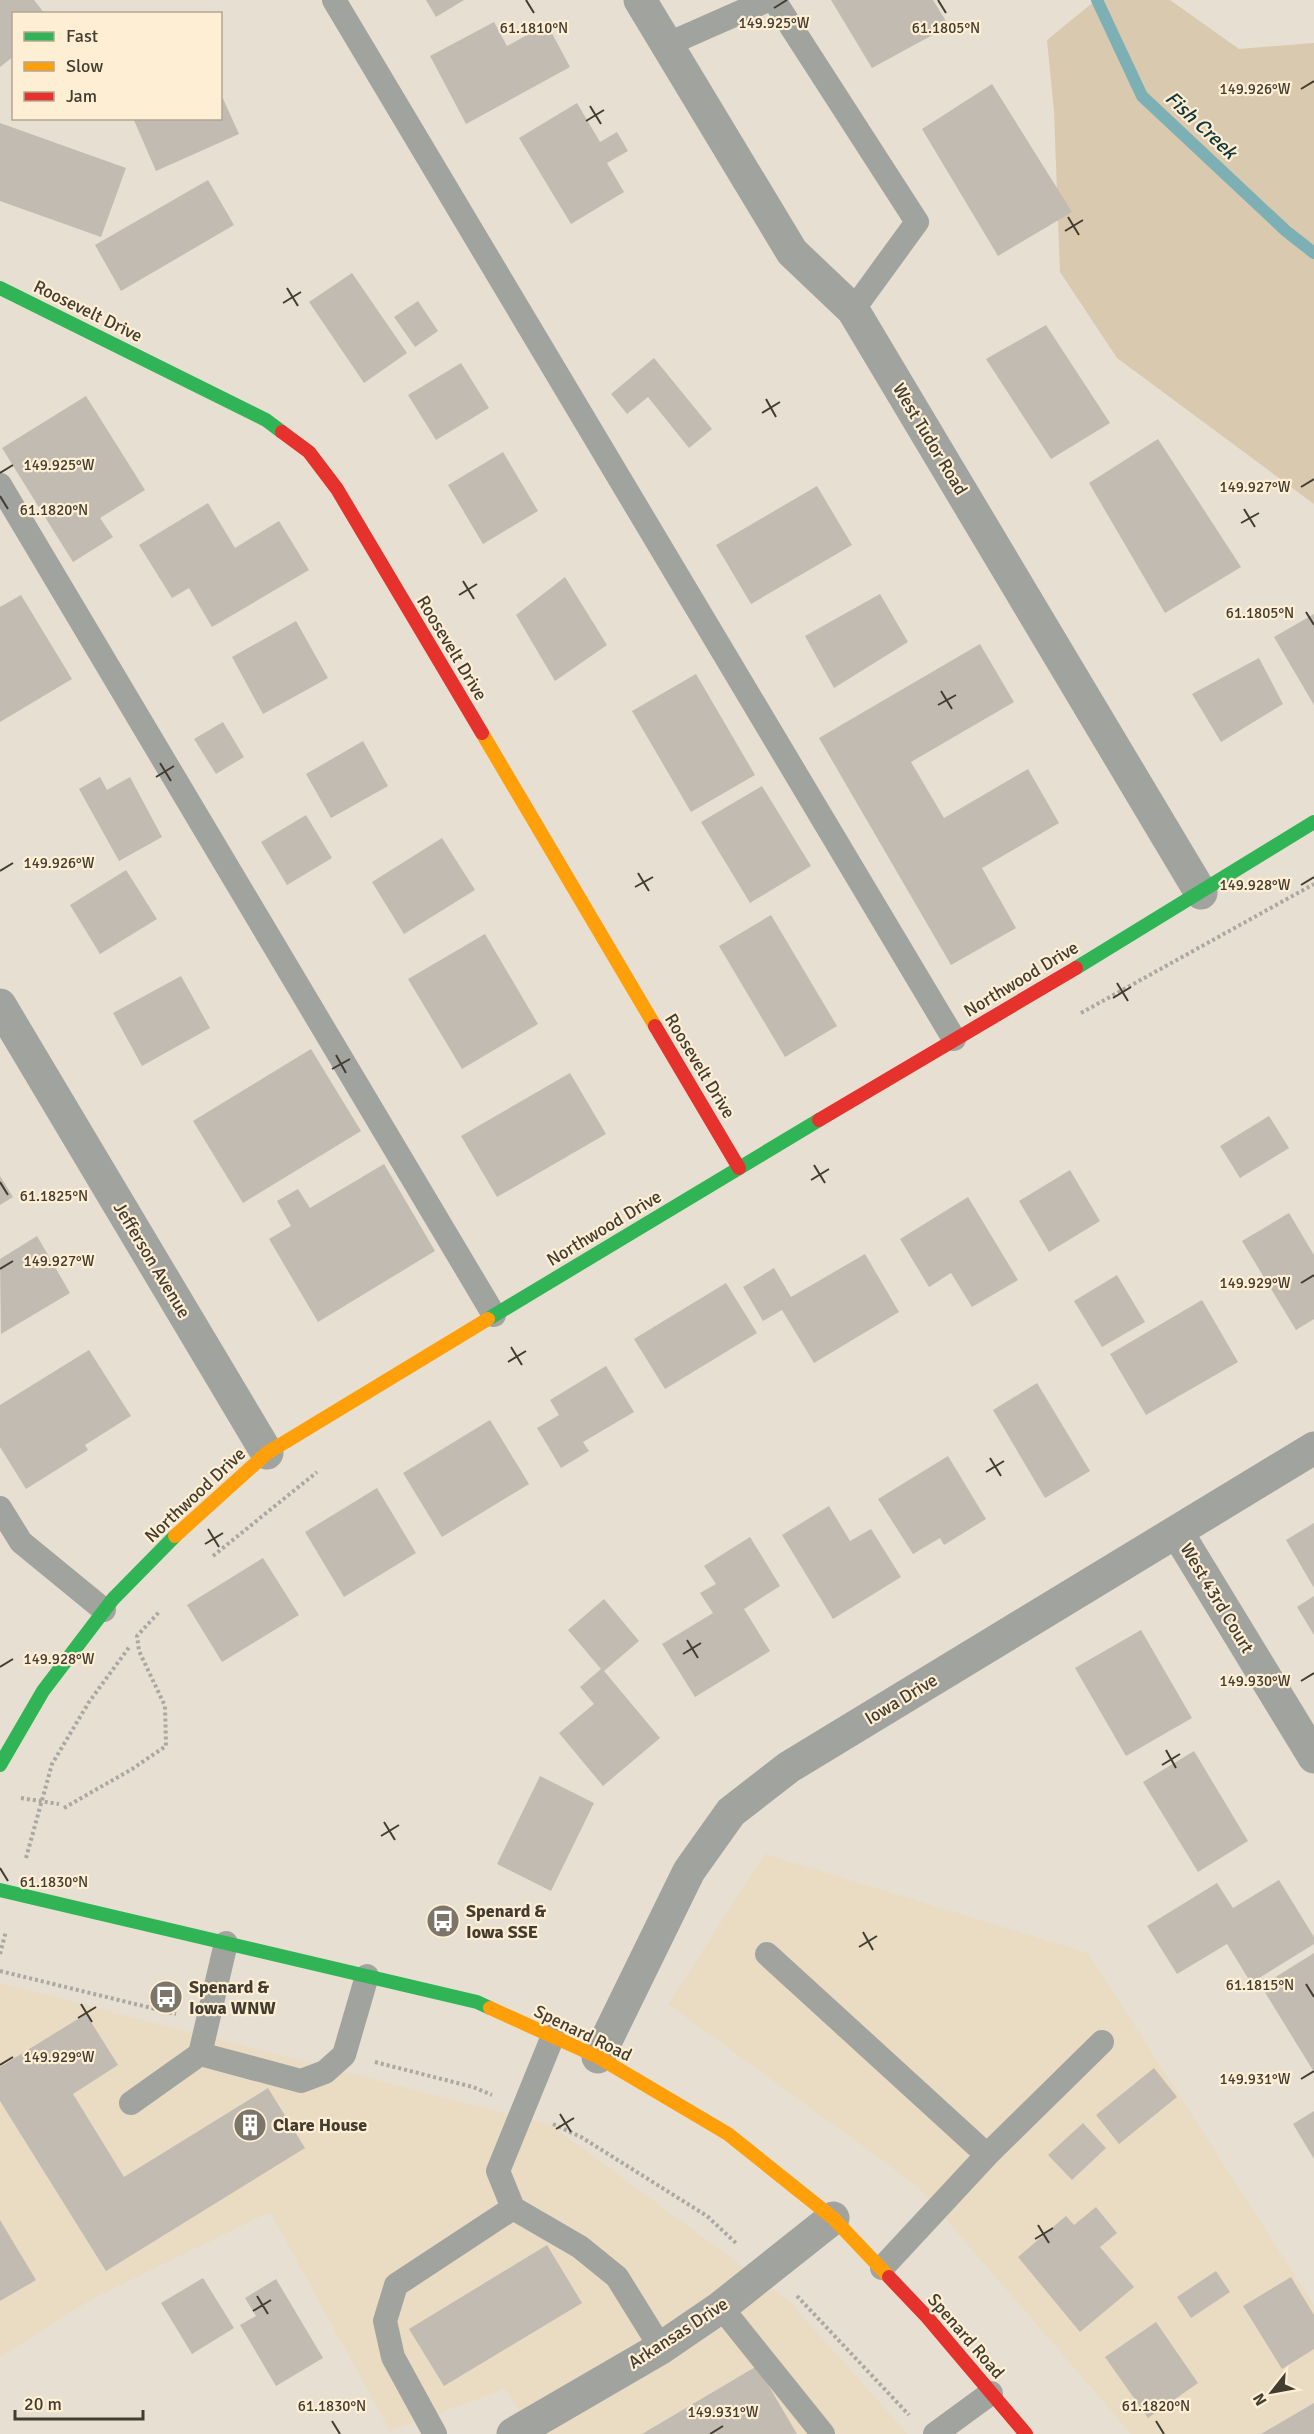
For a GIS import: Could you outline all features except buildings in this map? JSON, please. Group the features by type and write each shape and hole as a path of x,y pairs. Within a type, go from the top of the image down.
{"street":[{"name":"West Tudor Road","path":"640,0 792,252 853,310 1201,893"},
{"name":"Roosevelt Drive","path":"0,288 266,420 309,452 343,499 739,1168"},
{"name":"Northwood Drive","path":"0,1765 43,1691 104,1610 187,1524 267,1453 1201,893 1314,822"},
{"name":"Jefferson Avenue","path":"0,1005 267,1453"},
{"name":"Iowa Drive","path":"598,2057 689,1871 731,1812 789,1767 1314,1448"},
{"name":"West 43rd Court","path":"1177,1532 1314,1757"},
{"name":"Spenard Road","path":"0,1890 477,2002 598,2057 728,2134 833,2218 927,2317 1026,2434"},
{"name":"Arkansas Drive","path":"513,2434 661,2348 721,2307 833,2218"}],"lane":[{"path":"334,0 954,1039"},
{"path":"666,45 768,0"},
{"path":"774,0 917,222 853,310"},
{"path":"0,485 494,1315"},
{"path":"0,1508 21,1542 104,1610"},
{"path":"131,2103 200,2054 226,1943"},
{"path":"767,1954 987,2155"},
{"path":"200,2054 302,2081 325,2072 344,2055 367,1976"},
{"path":"553,2036 498,2171 513,2208 580,2247 617,2277 661,2348"},
{"path":"882,2268 987,2155 1102,2042"},
{"path":"435,2434 393,2357 385,2321 396,2285 513,2208"},
{"path":"721,2307 823,2434"},
{"path":"935,2434 991,2393"}],"path":[{"path":"1078,1014 1314,884"},
{"path":"208,1561 319,1470"},
{"path":"52,1764 89,1702 137,1636 168,1602"},
{"path":"64,1808 132,1769 166,1746 165,1706 139,1651 137,1636"},
{"path":"10,1796 59,1804"}],"shaded area":[{"path":"1096,0 1170,0 1239,49 1314,43 1314,504 1117,358 1060,272 1054,111 1047,40"},
{"path":"765,1854 1088,1953 1314,2305 1314,2434 1131,2434 917,2186 668,2004"},
{"path":"0,1983 551,2125 788,2300 908,2434 535,2434 505,2389 390,2431 270,2212 92,2299 0,2357"}],"waterway":[{"name":"Fish Creek","path":"1097,0 1142,96 1286,231 1314,253"}],"traffic: fast":[{"path":"0,288 266,420 282,432"},
{"path":"1076,968 1314,822"},
{"path":"488,1319 819,1120"},
{"path":"0,1765 43,1691 113,1599 175,1536"},
{"path":"0,1890 477,2002 490,2008"}],"traffic: slow":[{"path":"482,733 655,1026"},
{"path":"175,1536 267,1453 488,1319"},
{"path":"490,2008 598,2057 728,2134 833,2218 889,2277"}],"traffic: jam":[{"path":"282,432 309,452 337,489 482,733"},
{"path":"819,1120 1076,968"},
{"path":"655,1026 739,1168"},
{"path":"889,2277 927,2317 1026,2434"}],"place":[{"name":"Spenard & Iowa SSE","path":"443,1921"},
{"name":"Spenard & Iowa WNW","path":"166,1997"},
{"name":"Clare House","path":"250,2125"}]}
